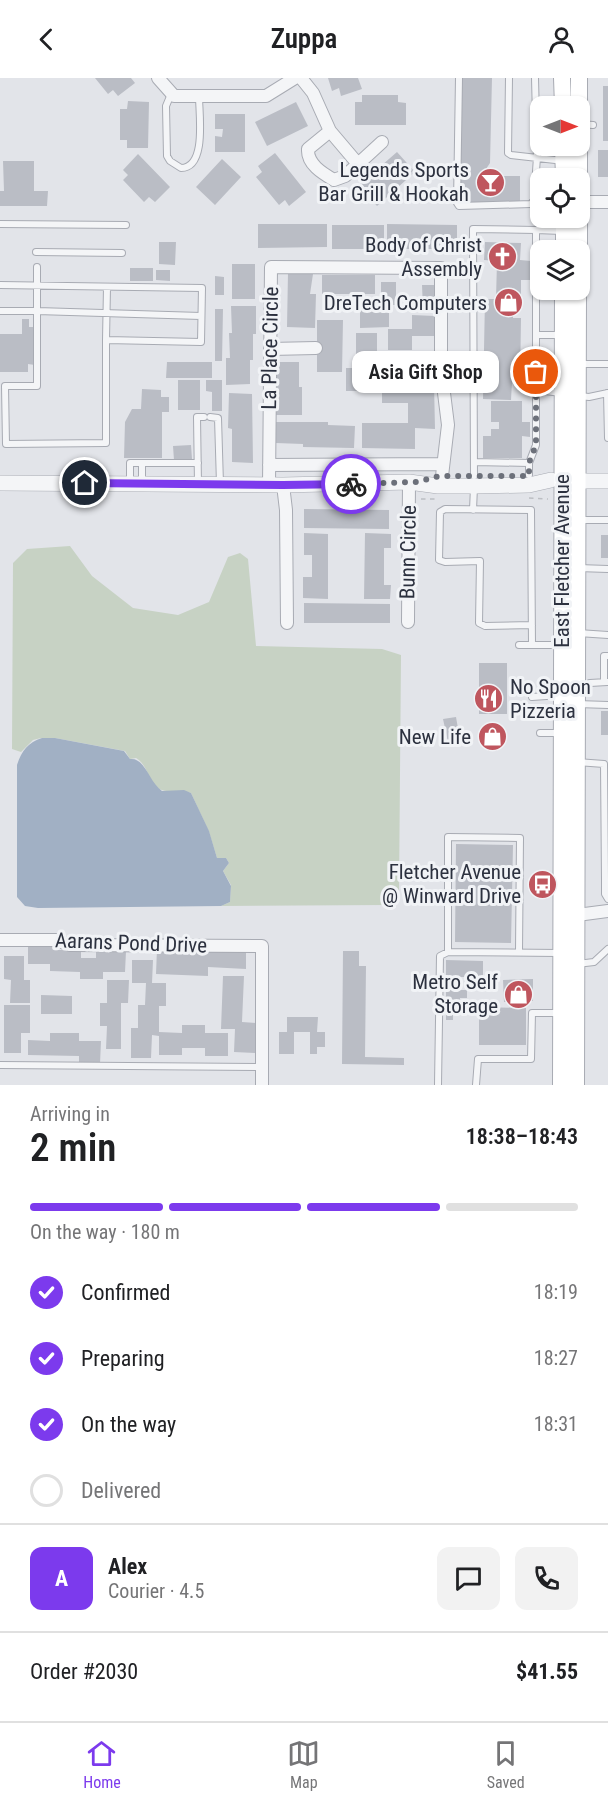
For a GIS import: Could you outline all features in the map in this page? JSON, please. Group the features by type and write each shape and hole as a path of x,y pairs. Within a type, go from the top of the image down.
{"main road":[{"path":"562,78 562,96"},
{"path":"579,78 581,96"},
{"name":"East Fletcher Avenue","path":"563,300 563,335 570,394 564,480 562,645 572,693"},
{"name":"East Fletcher Avenue","path":"570,394 578,364 578,300"},
{"name":"East Fletcher Avenue","path":"564,480 578,520 577,633 569,733 569,919 577,964 576,1085"},
{"name":"East Fletcher Avenue","path":"561,1085 562,953 569,919"}],"street":[{"path":"158,78 174,96 266,96 295,78"},
{"path":"301,78 313,93 330,131 358,164"},
{"path":"330,131 308,149 308,155 320,172 334,180 345,176 382,142"},
{"path":"590,202 608,202"},
{"name":"La Place Circle","path":"276,485 269,465 271,267 441,268 441,369 447,425 442,470"},
{"path":"270,349 316,348"},
{"path":"402,369 441,369"},
{"path":"269,465 442,470 529,485 564,480 608,481"},
{"path":"0,483 276,485 413,482 438,486 474,475 529,469 564,480"},
{"path":"413,482 442,470"},
{"name":"Bunn Circle","path":"408,622 413,482"},
{"path":"276,485 286,510 287,623"},
{"path":"569,919 608,911"},
{"name":"Aarans Pond Drive","path":"0,940 56,940 70,945 261,946 262,1066"},
{"path":"262,1066 262,1085"}],"lane":[{"path":"459,78 457,203 459,206 531,204 534,200 537,157 535,78"},
{"path":"509,78 508,153 544,156"},
{"path":"171,93 166,106 167,156 170,161 181,168 191,165 196,159 199,136 199,96"},
{"path":"0,224 126,225"},
{"path":"473,510 473,229 552,228"},
{"path":"529,469 536,445 536,230"},
{"path":"36,252 122,253"},
{"path":"37,267 37,386 3,385 6,444 106,443 107,287"},
{"path":"0,285 202,288 201,342 106,340"},
{"path":"0,311 201,316"},
{"path":"536,335 563,335"},
{"path":"578,364 608,364"},
{"path":"536,390 589,397 607,393 608,438"},
{"path":"198,484 197,417 207,417 218,418 220,485"},
{"path":"136,484 130,463 198,463"},
{"path":"136,484 142,463"},
{"path":"532,625 485,626 479,622 480,561 445,562 439,560 441,512 445,509 531,510 532,625 532,645"},
{"path":"578,520 608,520"},
{"path":"578,567 608,569"},
{"path":"577,633 608,635"},
{"path":"519,645 562,645"},
{"path":"532,697 572,693 606,682 604,656 608,656"},
{"path":"572,693 608,705"},
{"path":"540,733 569,733"},
{"path":"569,762 606,765 605,894 608,898"},
{"path":"448,952 448,837 520,838 519,951"},
{"path":"577,964 594,962 608,949"},
{"path":"438,1085 440,956 448,952 562,953"},
{"path":"476,1085 478,1059 531,1059 532,1013 562,1013"},
{"path":"0,1065 262,1066"}],"green space":[{"path":"70,546 92,576 133,608 178,615 209,602 228,557 240,553 248,559 256,646 382,649 401,655 399,893 387,905 221,906 230,902 231,885 223,871 229,863 226,858 217,858 209,832 191,793 161,790 152,781 140,761 136,758 130,759 125,751 55,738 33,740 21,752 12,749 13,563 27,549"}],"water":[{"path":"42,738 55,738 124,751 130,759 140,762 162,791 184,790 191,793 209,831 217,858 226,858 229,863 223,871 231,886 230,902 221,906 38,908 25,906 17,897 17,765 26,748"}],"building":[{"path":"95,78 131,78 135,83 118,96 113,90 108,94"},
{"path":"328,78 358,78 362,89 341,96 339,88 332,91"},
{"path":"462,78 492,78 490,163 484,172 484,177 487,180 494,180 497,176 520,176 520,202 460,202"},
{"path":"603,86 608,86 608,141 603,141"},
{"path":"362,95 398,95 398,102 406,103 406,125 355,125 355,102 362,102"},
{"path":"128,101 149,102 148,148 127,148 127,140 120,140 120,109 127,109"},
{"path":"296,102 308,126 267,146 255,122"},
{"path":"215,114 245,114 245,152 215,152 215,136 222,137 223,129 215,129"},
{"path":"598,150 608,150 608,177 598,177"},
{"path":"397,152 415,172 377,206 359,185"},
{"path":"275,153 306,192 289,206 285,200 279,205 256,177 262,172 258,166"},
{"path":"138,154 170,187 155,202 149,197 144,202 123,180 128,175 123,170"},
{"path":"222,159 241,177 215,205 196,187"},
{"path":"3,161 34,161 34,191 48,191 47,206 0,206 0,191 4,191"},
{"path":"258,224 327,224 327,247 258,248"},
{"path":"387,224 457,225 457,249 387,249"},
{"path":"332,225 384,225 384,249 332,249"},
{"path":"159,242 176,242 175,265 159,264"},
{"path":"485,242 521,243 520,260 530,261 530,280 521,280 521,298 514,297 513,318 521,318 520,382 512,382 511,400 483,399 485,299 496,299 497,261 484,260"},
{"path":"232,264 255,264 255,299 232,299"},
{"path":"130,268 153,268 153,281 130,281"},
{"path":"156,270 170,270 170,281 156,280"},
{"path":"288,273 313,274 310,294 316,294 315,328 287,327"},
{"path":"322,275 375,275 375,294 322,294"},
{"path":"215,276 224,277 224,295 215,295"},
{"path":"381,282 396,282 396,305 389,305 389,327 360,328 360,305 381,305"},
{"path":"422,285 435,285 435,309 423,309"},
{"path":"231,306 256,306 256,334 253,334 250,384 226,385 226,358 230,358 229,333 232,333"},
{"path":"215,309 223,309 222,361 215,361"},
{"path":"412,315 435,316 435,336 412,336 412,350 388,350 388,329 412,329"},
{"path":"22,319 29,319 29,327 36,327 35,365 28,364 28,372 0,372 0,334 22,334"},
{"path":"317,320 343,320 342,372 317,372"},
{"path":"356,333 377,333 377,357 391,357 391,380 370,380 370,365 363,365 363,357 356,357"},
{"path":"167,362 212,362 212,378 166,378"},
{"path":"276,362 299,362 302,415 276,415"},
{"path":"346,368 365,368 365,391 346,391"},
{"path":"178,380 200,380 200,410 178,410"},
{"path":"206,380 222,380 222,411 212,411 212,392 206,391"},
{"path":"382,384 434,384 435,429 415,428 415,449 362,448 362,423 408,423 408,403 382,403"},
{"path":"142,389 161,390 161,397 169,397 169,412 162,412 162,458 124,458 125,422 132,409 141,409"},
{"path":"229,393 252,394 253,463 232,462 232,429 228,428"},
{"path":"491,401 522,401 522,422 530,422 530,437 522,436 522,458 483,458 483,436 491,436 491,429 499,429 499,422 491,422"},
{"path":"276,422 328,422 328,425 355,426 354,448 303,447 303,444 276,443"},
{"path":"191,445 192,459 174,460 173,446"},
{"path":"304,509 389,510 389,529 304,528"},
{"path":"304,533 328,534 328,599 303,598 303,577 312,577 312,555 304,555"},
{"path":"365,533 391,534 391,548 384,548 384,585 391,585 390,599 364,599"},
{"path":"601,535 608,535 608,558 601,558"},
{"path":"304,603 390,604 390,623 304,623"},
{"path":"479,663 507,663 507,714 479,714"},
{"path":"601,711 608,711 608,735 601,735"},
{"path":"456,717 460,740 448,742 443,719"},
{"path":"484,725 499,725 499,748 484,748"},
{"path":"456,844 513,845 511,943 455,942"},
{"path":"28,943 58,943 58,950 81,950 81,958 96,958 96,951 126,951 125,972 103,972 103,979 80,979 80,972 50,971 50,964 28,964"},
{"path":"157,949 246,952 246,969 208,967 208,976 156,974"},
{"path":"343,951 359,951 359,966 366,966 365,1057 404,1058 404,1065 342,1064"},
{"path":"4,956 24,956 24,980 30,980 30,1003 10,1003 11,980 4,979"},
{"path":"132,960 153,960 152,983 166,983 166,1006 159,1006 159,1032 182,1033 182,1025 205,1025 205,1033 228,1033 228,1056 205,1056 205,1048 182,1048 182,1055 159,1055 159,1036 152,1035 151,1058 131,1058 131,1028 138,1028 138,1005 145,1005 146,983 132,983"},
{"path":"446,960 483,961 483,977 446,977"},
{"path":"223,976 244,976 242,1022 256,1023 255,1053 234,1052 235,1029 221,1029"},
{"path":"533,979 533,1001 504,1002 503,980"},
{"path":"107,980 129,980 128,1003 121,1003 121,1049 106,1049 107,1026 100,1026 100,1003 107,1003"},
{"path":"446,990 467,990 467,998 460,998 460,1005 453,1005 453,1020 446,1020"},
{"path":"41,995 72,996 72,1014 41,1014"},
{"path":"4,1005 30,1005 30,1033 21,1033 21,1053 4,1053"},
{"path":"479,1007 526,1008 526,1045 479,1045"},
{"path":"287,1017 318,1017 317,1032 325,1032 325,1047 317,1047 317,1054 310,1054 310,1032 294,1032 294,1054 279,1054 279,1032 287,1032"},
{"path":"50,1033 79,1033 79,1041 101,1041 100,1064 79,1064 79,1056 28,1055 28,1040 50,1041"}],"way so far":[{"path":"351,484 417,482 439,476 529,476 529,463 536,445 536,372"}],"place":[{"name":"Legends Sports Bar Grill & Hookah","path":"490,182"},
{"name":"Body of Christ Assembly","path":"503,257"},
{"name":"DreTech Computers","path":"508,303"},
{"name":"Asia Gift Shop","path":"536,372"},
{"name":"No Spoon Pizzeria","path":"489,699"},
{"name":"New Life","path":"492,737"},
{"name":"Fletcher Avenue @ Winward Drive","path":"542,884"},
{"name":"Metro Self Storage","path":"519,994"}],"route":[{"path":"85,483 351,484"}]}
